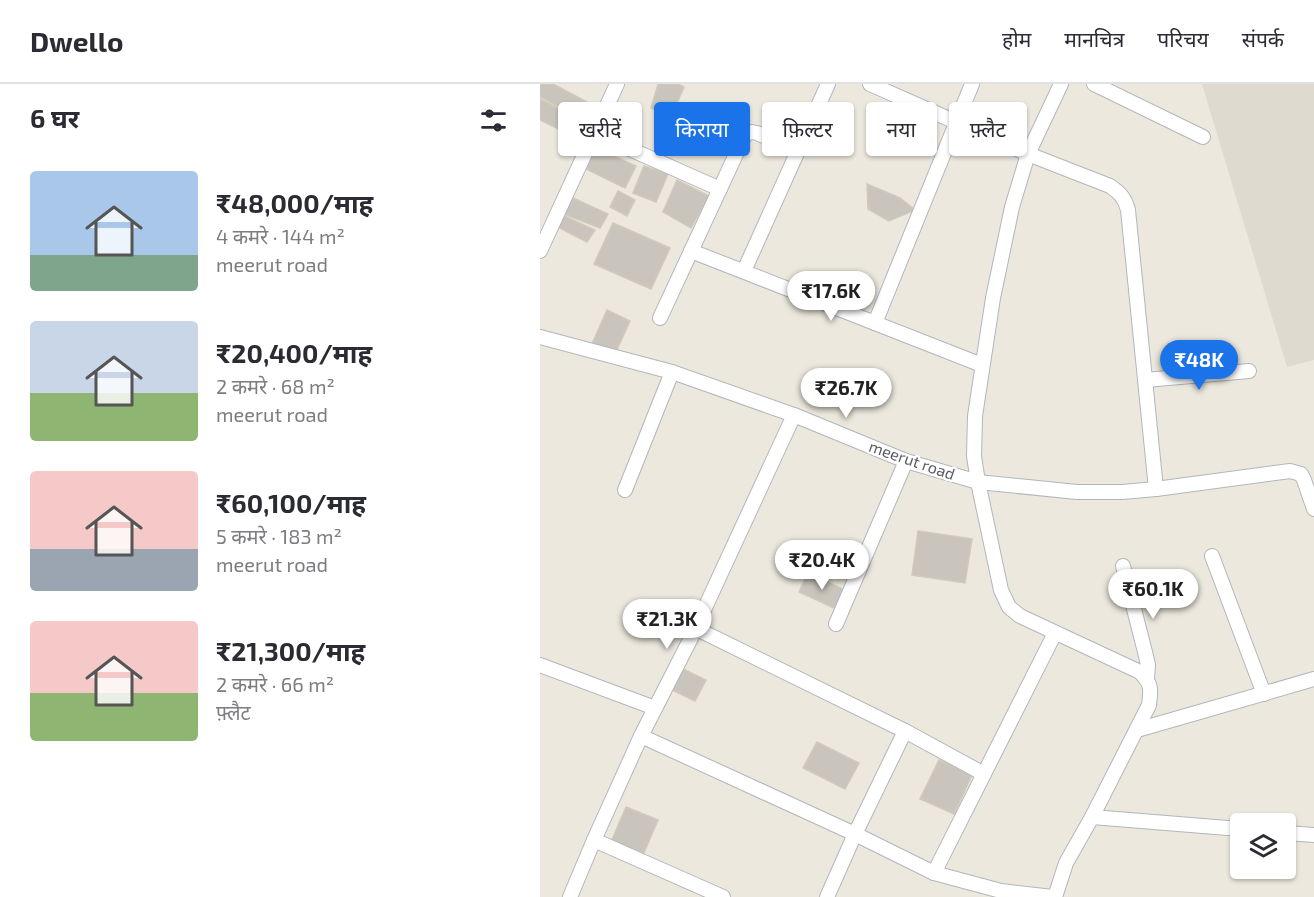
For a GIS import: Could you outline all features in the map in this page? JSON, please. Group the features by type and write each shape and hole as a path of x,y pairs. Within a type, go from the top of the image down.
{"street":[{"path":"609,102 617,84"},
{"path":"820,102 828,84"},
{"path":"870,84 949,119"},
{"path":"965,102 972,84"},
{"path":"1061,84 1028,154 1012,207 982,365 975,416 974,456 1001,590 1009,607 1020,616 1131,667 1147,679"},
{"path":"1094,84 1203,137"},
{"path":"660,318 744,137 747,133 752,132 762,136"},
{"path":"875,323 949,142"},
{"path":"1028,154 1110,186 1119,192 1125,201 1128,210 1156,489"},
{"path":"642,155 720,189"},
{"path":"540,251 584,156"},
{"path":"744,271 796,156"},
{"path":"691,251 982,365"},
{"name":"meerut road","path":"540,337 672,372 795,415 906,461 978,482 1077,492 1122,492 1290,471 1301,474 1305,480 1314,509"},
{"path":"1145,381 1249,370"},
{"path":"625,490 672,372"},
{"path":"570,897 641,736 695,628 795,415"},
{"path":"836,624 906,461"},
{"path":"1212,556 1264,694"},
{"path":"641,736 855,834 934,873 1001,891 1054,897 1066,863 1149,705 1151,690 1147,679 1148,665 1123,566"},
{"path":"695,628 905,731 984,774"},
{"path":"934,873 1055,633"},
{"path":"540,665 655,708"},
{"path":"1137,730 1314,679"},
{"path":"827,897 905,731"},
{"path":"1092,817 1230,828"},
{"path":"1296,834 1314,835"},
{"path":"594,840 723,897"}],"shaded area":[{"path":"1202,84 1314,84 1314,360 1287,367"}],"building":[{"path":"540,84 553,84 587,102 558,102 558,106 540,97"},
{"path":"658,84 678,84 684,87 677,102 654,102 654,110 651,108"},
{"path":"540,99 558,108 558,129 540,120"},
{"path":"592,156 614,156 636,166 625,188 586,169"},
{"path":"644,166 668,174 656,202 633,193"},
{"path":"677,180 709,196 691,228 663,212"},
{"path":"867,184 900,198 915,210 889,221 868,209"},
{"path":"618,191 635,200 627,216 610,207"},
{"path":"573,198 608,214 600,228 564,214"},
{"path":"560,214 595,230 587,242 552,224"},
{"path":"613,223 670,248 651,289 594,264"},
{"path":"607,310 630,321 614,356 591,346"},
{"path":"918,531 972,539 965,583 912,575"},
{"path":"808,573 845,590 836,609 799,592"},
{"path":"683,669 706,680 695,701 672,690"},
{"path":"817,742 859,763 845,789 803,768"},
{"path":"939,760 972,775 954,814 920,799"},
{"path":"626,807 658,820 643,855 611,842"}]}
